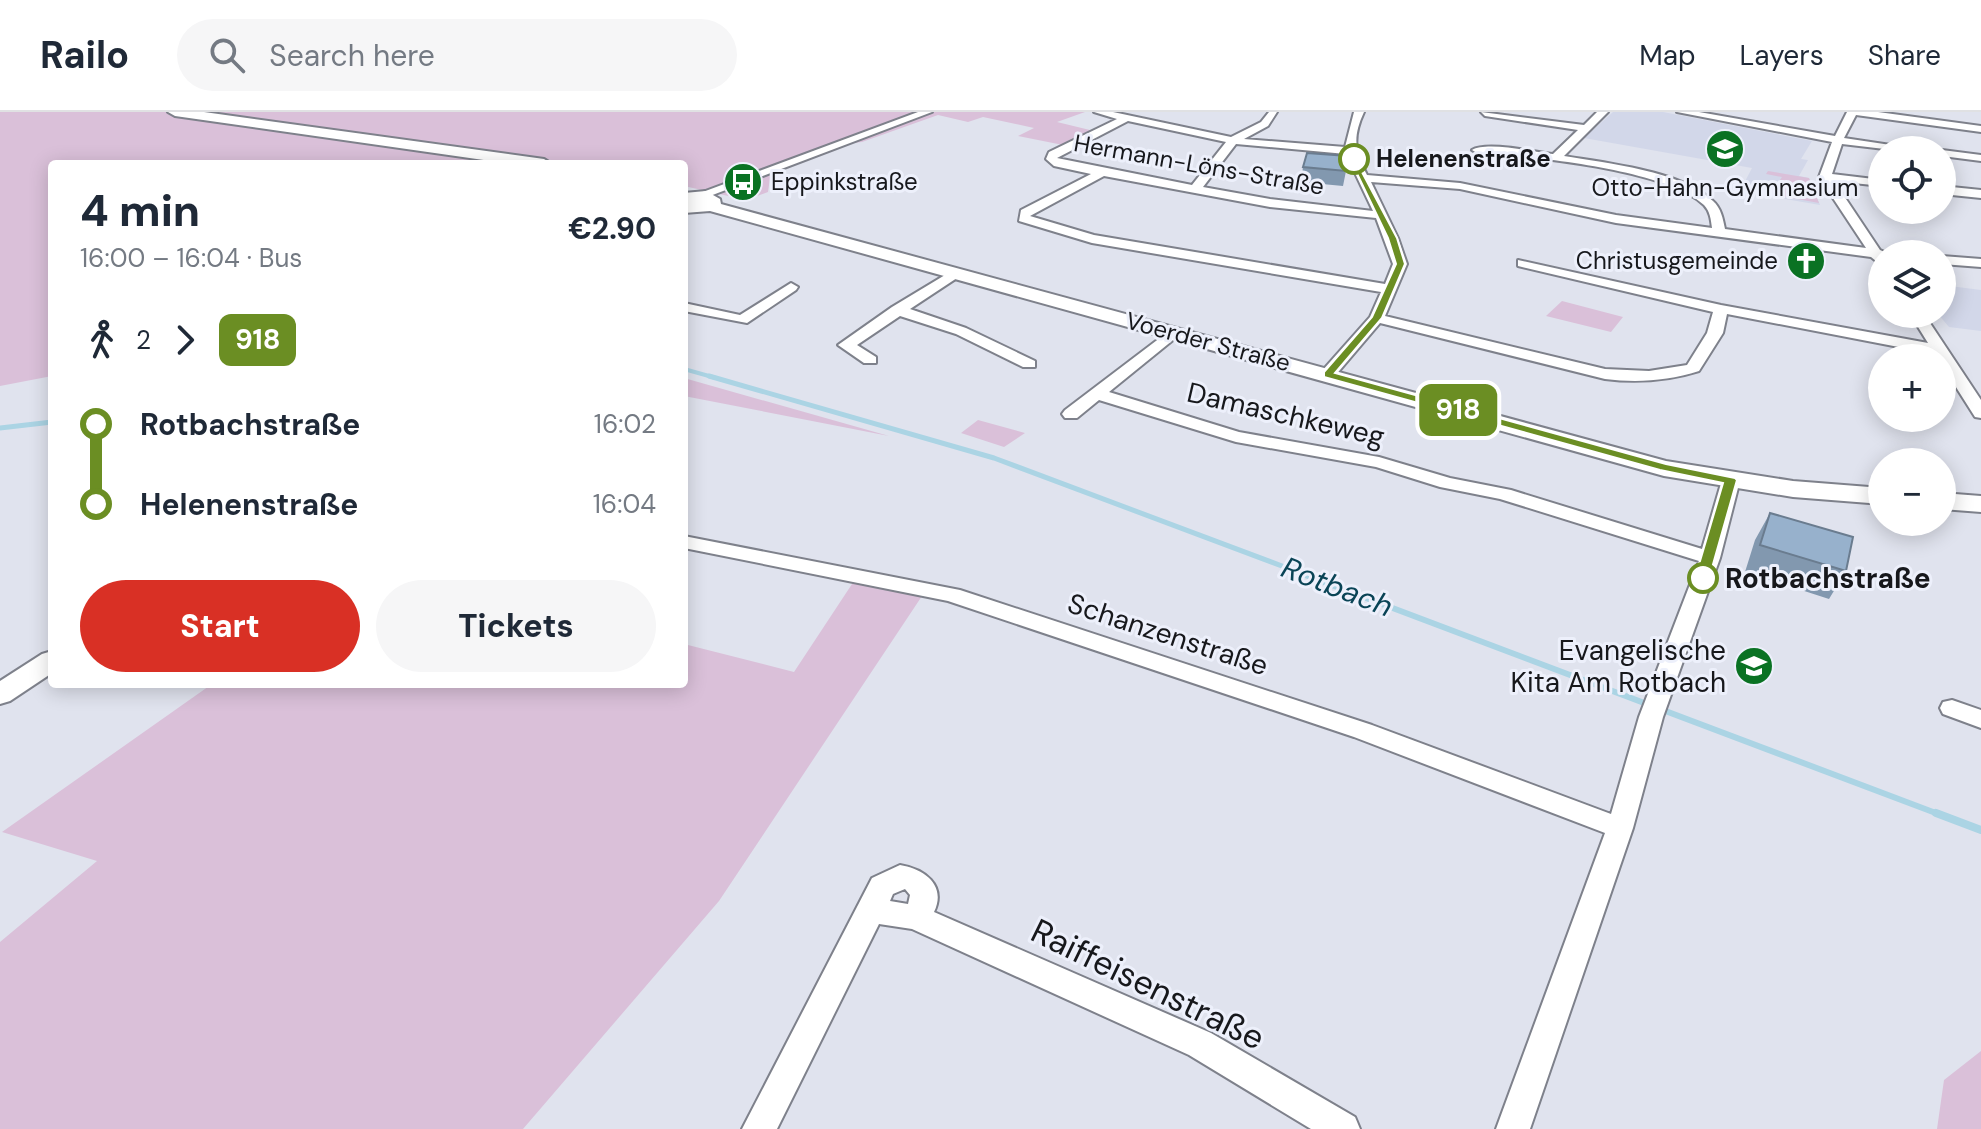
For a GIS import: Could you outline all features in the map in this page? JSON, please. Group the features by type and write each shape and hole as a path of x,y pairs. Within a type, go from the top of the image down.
{"main road":[{"path":"175,112 516,160"},
{"name":"Voerder Straße","path":"695,204 1664,468 1731,480 1868,495"},
{"path":"1956,502 1981,504"}],"street":[{"path":"695,204 726,184 927,112"},
{"path":"1099,112 1165,122 1234,141 1350,151"},
{"path":"1328,374 1377,318 1400,264 1392,238 1350,151 1359,112"},
{"path":"1555,158 1603,112"},
{"path":"1682,112 1868,144"},
{"path":"1825,177 1838,140 1854,112 1981,129"},
{"path":"1485,113 1584,128"},
{"path":"1193,191 1211,174 1234,141 1269,122 1273,114"},
{"name":"Hermann-Löns-Straße","path":"1127,118 1053,154 1051,159 1058,164 1193,191 1380,215"},
{"path":"1477,150 1555,158 1652,177 1696,193 1709,202 1716,213 1719,233"},
{"path":"1956,155 1981,158"},
{"path":"1101,173 1025,213 1023,218 1092,239 1390,289"},
{"path":"1825,177 1868,182"},
{"path":"1825,177 1868,240"},
{"path":"1363,178 1460,186 1616,219 1868,255"},
{"path":"1956,191 1981,194"},
{"path":"1956,261 1981,263"},
{"path":"1523,263 1721,309 1908,344"},
{"path":"870,360 846,345 955,273"},
{"path":"688,308 742,320 791,287"},
{"path":"1377,318 1605,374 1630,377 1676,374 1693,368 1715,333 1721,309"},
{"path":"897,310 961,331 1029,364"},
{"path":"1071,414 1173,333"},
{"path":"1956,375 1981,413"},
{"name":"Damaschkeweg","path":"1092,398 1126,402 1236,437 1379,462 1447,483 1504,494 1710,558"},
{"path":"1513,1129 1620,828 1656,704 1710,558 1731,480"},
{"name":"Schanzenstraße","path":"688,543 952,595 1363,731 1620,828"},
{"path":"5,686 48,662"},
{"path":"1952,708 1981,719"},
{"name":"Raiffeisenstraße","path":"759,1129 882,886 893,879 907,878 918,882 924,892 924,903 915,917 1200,1044 1343,1129"}],"shaded area":[{"path":"0,112 1085,112 1057,122 1094,131 1063,145 1018,136 1034,128 983,117 968,122 938,115 862,142 837,145 771,171 768,192 746,200 688,187 688,160 551,160 520,156 501,160 48,160 48,377 0,386"},
{"name":"Otto-Hahn-Gymnasium","path":"1613,112 1663,112 1812,141 1801,159 1808,160 1799,176 1809,178 1820,205 1740,191 1752,168 1584,138"},
{"path":"1768,171 1809,178 1819,203 1770,194 1782,177 1766,174"},
{"path":"1956,287 1981,290 1981,331 1956,328"},
{"path":"1562,301 1623,317 1611,332 1546,316"},
{"path":"688,379 889,436 688,397"},
{"path":"978,420 1025,433 1004,447 961,433"},
{"path":"854,581 922,596 719,901 523,1129 0,1129 0,942 97,861 2,832 206,688 688,688 688,645 794,672"},
{"path":"1981,1051 1981,1129 1937,1129 1944,1080"}],"building":[{"path":"1307,153 1348,156 1346,171 1303,167"},
{"path":"1770,513 1853,537 1846,571 1760,545"}],"waterway":[{"name":"Rotbach","path":"688,370 714,377"},
{"name":"Rotbach","path":"709,376 714,377"},
{"name":"Rotbach","path":"714,377 994,458 1290,569"},
{"name":"Rotbach","path":"0,428 48,422"},
{"name":"Rotbach","path":"1284,567 1941,815"},
{"name":"Rotbach","path":"1936,813 1981,830"}],"bus line":[{"name":"918","path":"1354,159 1392,238 1400,264 1377,318 1328,374 1664,468 1731,480 1703,578"}],"place":[{"name":"Otto-Hahn-Gymnasium","path":"1725,149"},
{"name":"Helenenstraße","path":"1354,159"},
{"name":"Eppinkstraße","path":"743,182"},
{"name":"Christusgemeinde","path":"1806,261"},
{"name":"Rotbachstraße","path":"1703,578"},
{"name":"Evangelische Kita Am Rotbach","path":"1754,666"}]}
